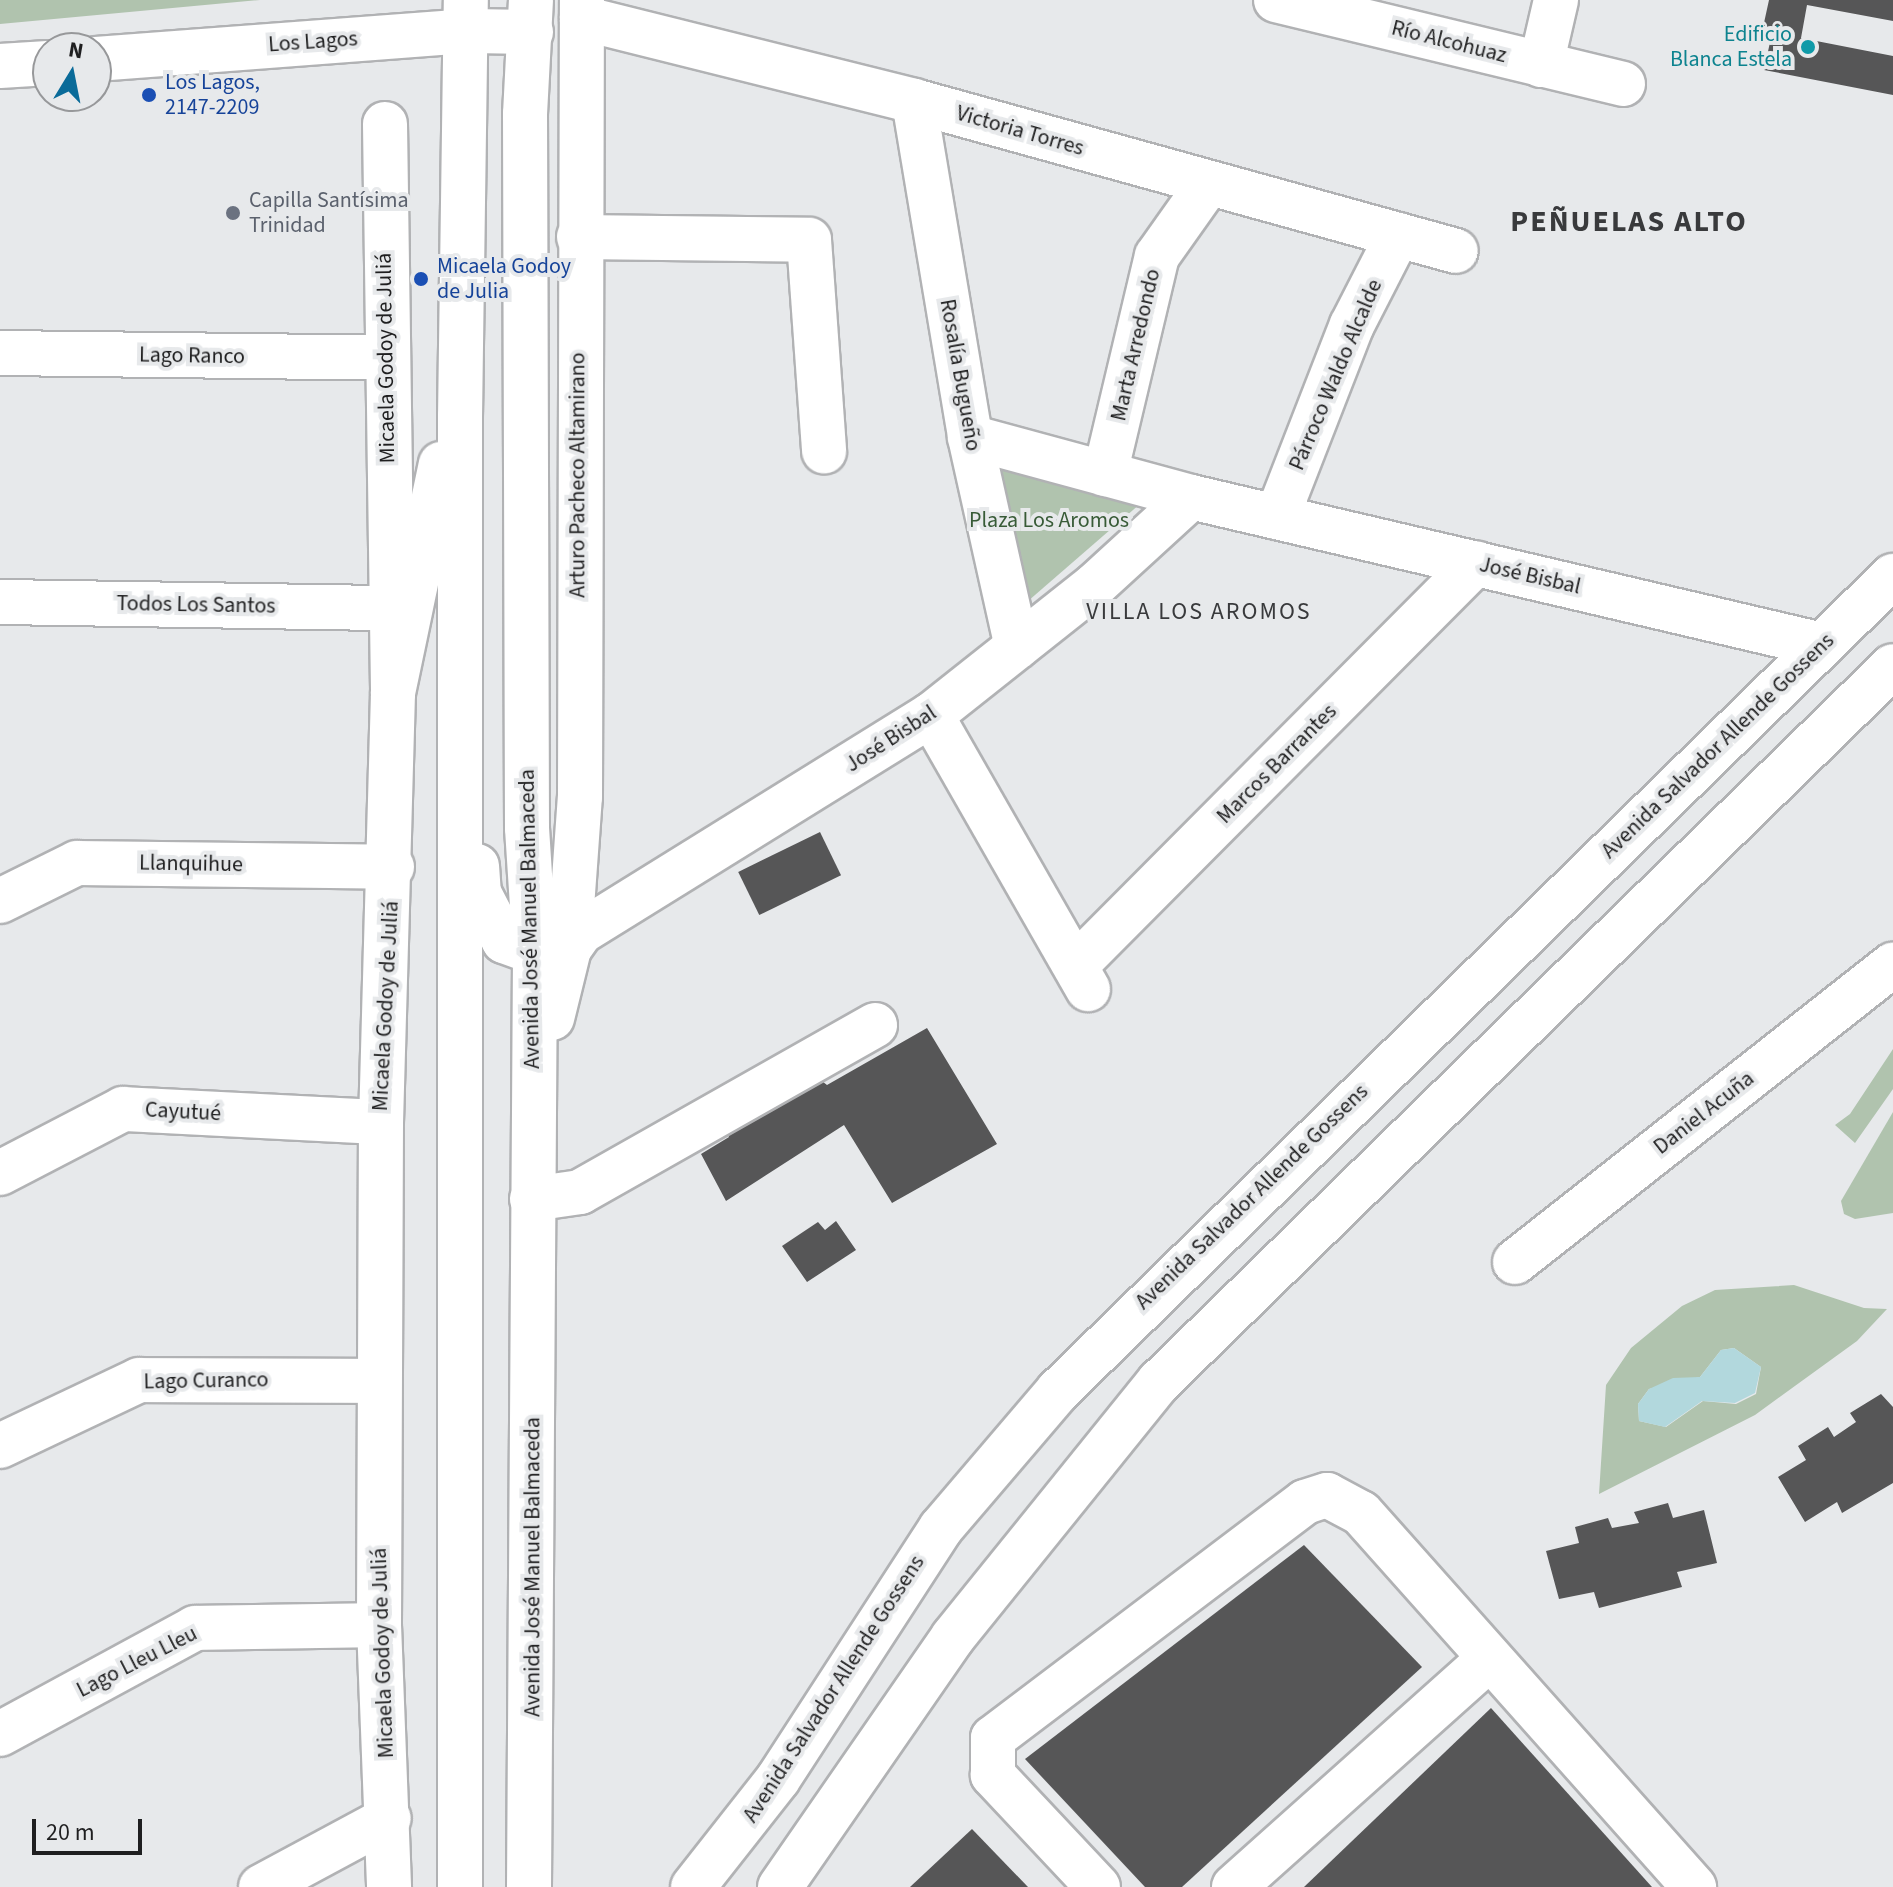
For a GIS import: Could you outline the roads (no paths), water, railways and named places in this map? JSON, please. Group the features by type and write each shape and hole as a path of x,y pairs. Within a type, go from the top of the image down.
{"street":[{"name":"Río Alcohuaz","path":"1276,0 1623,84"},
{"path":"1541,65 1556,0"},
{"name":"Victoria Torres","path":"582,9 1456,251"},
{"name":"Arturo Pacheco Altamirano","path":"552,951 580,797 579,237 582,9"},
{"path":"460,1887 460,417 466,16"},
{"name":"Los Lagos","path":"112,57 466,16 531,16"},
{"name":"Avenida José Manuel Balmaceda","path":"529,1887 533,1098 552,951 527,828 525,114 531,16"},
{"path":"0,66 32,64"},
{"name":"Rosalía Bugueño","path":"914,101 970,437 1017,647"},
{"name":"Micaela Godoy de Juliá","path":"385,124 385,358 393,693 392,867 381,1122 379,1625 389,1818 389,1887"},
{"name":"Marta Arredondo","path":"1105,474 1157,256 1208,184"},
{"name":"Párroco Waldo Alcalde","path":"1277,517 1352,325 1398,235"},
{"path":"579,237 809,240 824,451"},
{"name":"Lago Ranco","path":"0,353 385,358"},
{"path":"393,693 442,462 460,417"},
{"name":"José Bisbal","path":"970,437 1191,497 1822,645"},
{"name":"José Bisbal","path":"552,951 931,715 1017,647 1191,497"},
{"name":"Marcos Barrantes","path":"931,715 1083,976 1476,563"},
{"name":"Avenida Salvador Allende Gossens","path":"693,1887 771,1789 941,1528 1058,1391 1893,576"},
{"name":"Todos Los Santos","path":"0,602 391,608"},
{"path":"780,1887 953,1637 1159,1382 1893,666"},
{"path":"461,783 488,917 504,941 552,951"},
{"name":"Llanquihue","path":"0,901 77,863 392,867"},
{"name":"Daniel Acuña","path":"1515,1262 1893,965"},
{"path":"532,1199 580,1192 875,1025"},
{"name":"Cayutué","path":"0,1173 123,1109 381,1122"},
{"name":"Lago Curanco","path":"0,1446 139,1380 379,1381"},
{"path":"1098,1887 993,1775 993,1738 1305,1502 1327,1495 1352,1504 1694,1887"},
{"name":"Lago Lleu Lleu","path":"0,1734 195,1628 379,1625"},
{"path":"1234,1887 1490,1658"},
{"path":"797,1887 834,1813"},
{"path":"261,1887 389,1818"},
{"path":"431,1887 460,1831"}],"water":[{"path":"1734,1348 1761,1367 1755,1393 1735,1403 1702,1401 1665,1427 1639,1421 1638,1404 1649,1389 1673,1378 1700,1377 1721,1350"}],"place":[{"name":"Edificio Blanca Estela","path":"1808,47"},
{"name":"Los Lagos, 2147-2209","path":"149,95"},
{"name":"Capilla Santísima Trinidad","path":"233,213"},
{"name":"Micaela Godoy de Julia","path":"421,279"}],"district":[{"name":"PEÑUELAS ALTO","path":"1629,222"},
{"name":"VILLA LOS AROMOS","path":"1199,612"}],"park label":[{"name":"Plaza Los Aromos","path":"1049,521"}]}
